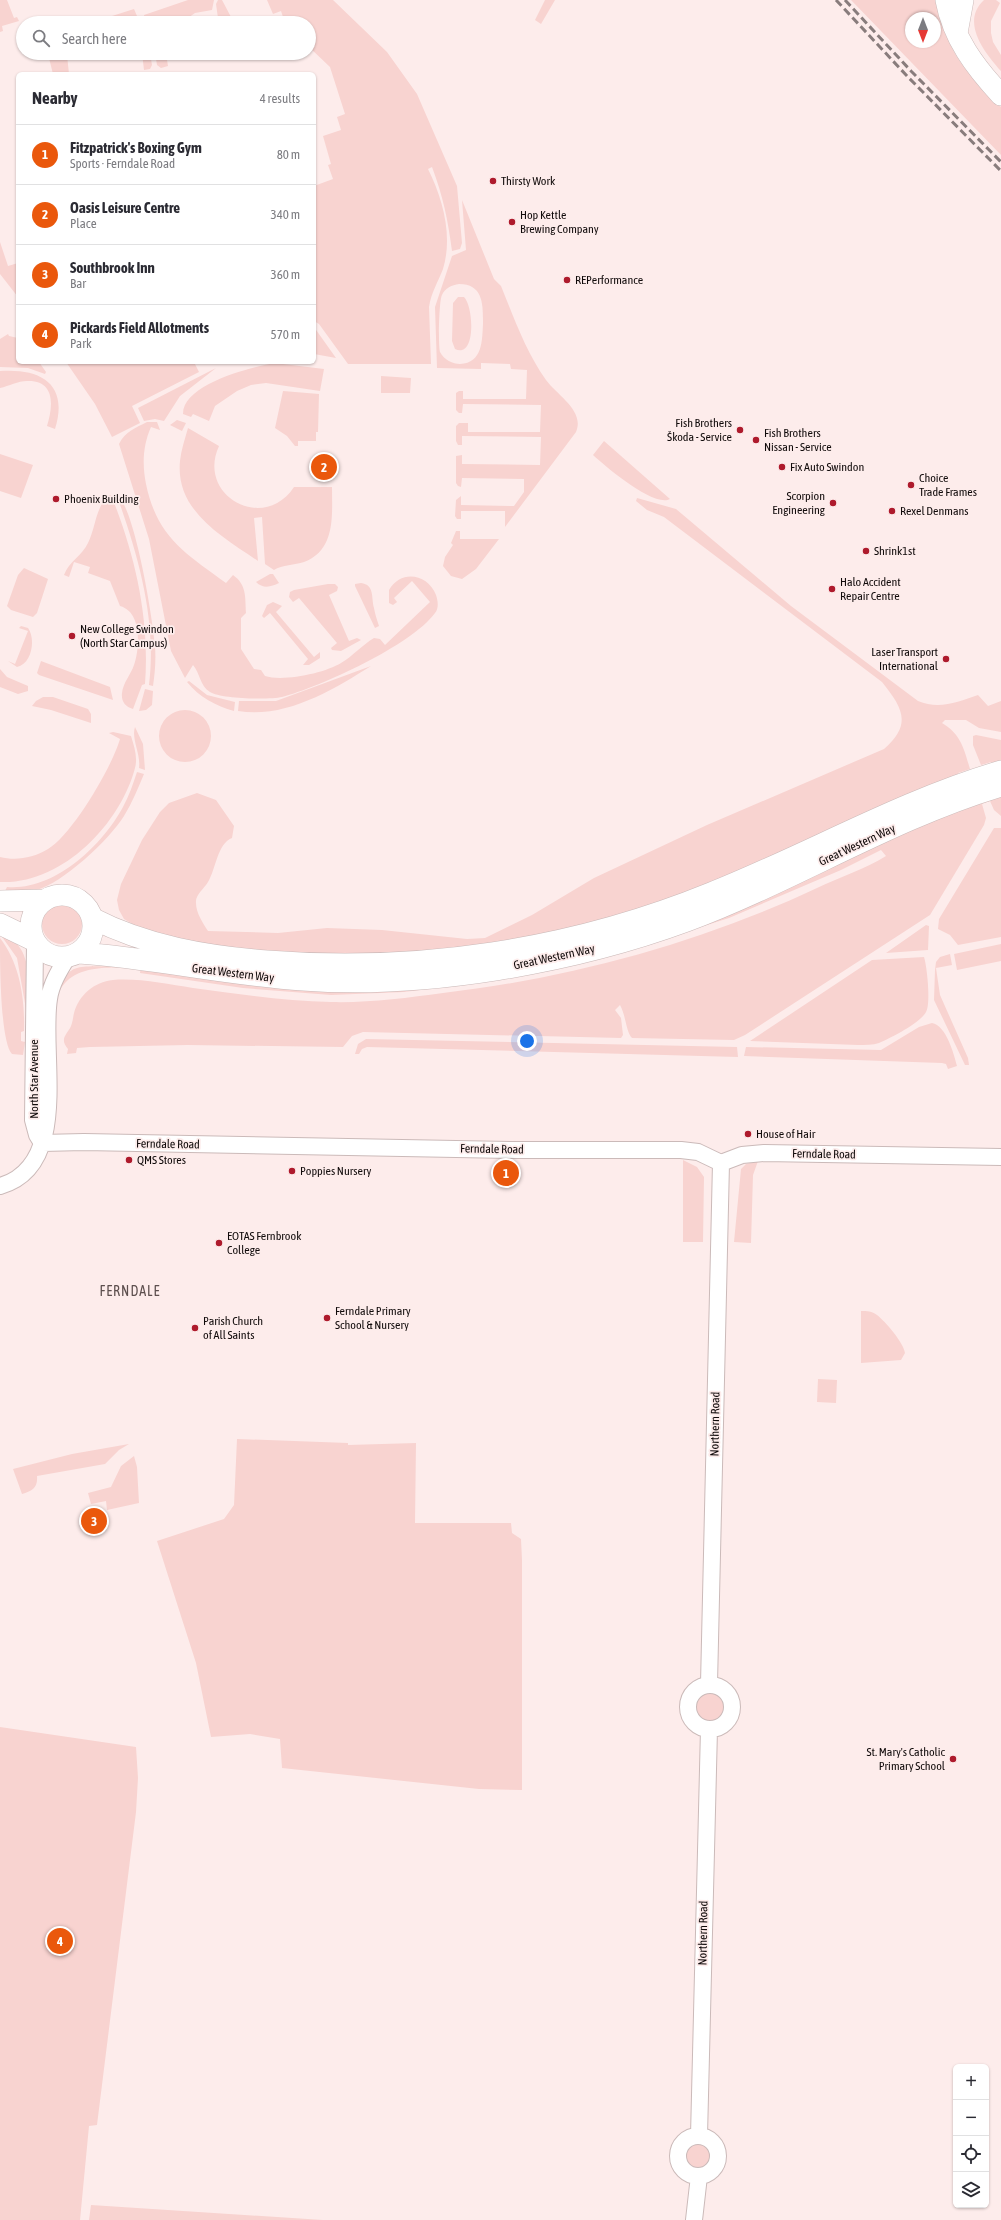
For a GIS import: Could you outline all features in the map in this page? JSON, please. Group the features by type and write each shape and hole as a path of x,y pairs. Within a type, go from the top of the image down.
{"main road":[{"path":"946,0 949,16 970,59 1001,95"},
{"path":"957,33 963,0"},
{"name":"Great Western Way","path":"92,918 128,935 164,945 212,954 259,960 298,963 365,964 488,954 557,941 606,929 683,904 732,885 940,790 1001,771"},
{"name":"Great Western Way","path":"73,955 139,958 241,975 343,982 435,977 523,965 610,945 687,921 751,894 921,815 1001,786"},
{"path":"0,901 44,900 55,896 72,897 84,905 92,918 92,936 86,946 73,955 48,955 34,942 0,924"},
{"path":"34,942 30,929 32,917 37,906 44,900"}],"street":[{"name":"North Star Avenue","path":"34,942 33,1120 37,1135 42,1143"},
{"name":"North Star Avenue","path":"42,1143 47,1116 48,1001 54,979 73,955"},
{"name":"Ferndale Road","path":"42,1143 84,1142 514,1150 681,1150 698,1152 721,1163 742,1155 764,1153 1001,1157"},
{"path":"0,1186 17,1179 29,1169 37,1157 42,1143"},
{"name":"Northern Road","path":"709,1684 721,1163"},
{"path":"709,1684 715,1685 726,1691 732,1701 731,1714 723,1725 709,1729 697,1726 692,1721 687,1708 688,1701 694,1691 709,1684"},
{"name":"Northern Road","path":"699,2136 709,1729"},
{"path":"699,2136 711,2141 718,2155 718,2162 713,2170 699,2176 692,2176 684,2170 678,2158 680,2148 684,2142 699,2136"},
{"path":"694,2220 699,2176"}],"shaded area":[{"path":"0,0 7,0 14,18 16,17 16,22 2,26 3,31 0,32"},
{"path":"188,0 214,0 212,10 195,13 191,16 144,15"},
{"path":"218,0 222,0 230,16 218,16 216,4"},
{"path":"267,0 333,0 387,52 417,94 457,186 462,243 460,249 452,251 445,208 432,167 428,169 442,205 447,231 447,244 443,269 433,292 429,307 431,364 348,364 319,324 316,322 316,185 333,179 328,165 331,164 323,136 341,130 337,117 345,114 330,67 316,54 316,16 283,16 281,11 273,14"},
{"path":"545,0 555,0 541,24 535,20"},
{"path":"851,0 938,0 941,12 905,12 905,48 941,48 941,12 950,44 955,54 969,73 1001,107 1001,155"},
{"path":"984,0 996,0 1000,3 991,21 991,33 993,42 1001,55 1001,71 982,46 975,27 974,18 977,9"},
{"path":"134,9 137,16 112,16"},
{"path":"50,60 68,60 69,72 52,72"},
{"path":"143,60 151,60 152,65 150,69 144,70"},
{"path":"156,60 167,60 168,66 161,68 157,65"},
{"path":"462,200 494,279 501,286 532,358 546,380 574,411 578,424 576,432 505,527 505,511 461,511 461,519 457,519 455,516 456,500 461,496 461,505 514,506 524,492 524,479 462,478 461,487 458,486 456,483 456,456 462,455 462,464 540,465 541,437 462,436 462,445 458,445 456,441 456,426 459,423 468,423 468,432 540,432 541,405 463,404 462,413 459,413 456,410 456,393 459,391 463,391 463,399 526,399 527,370 511,369 510,364 481,363 481,369 437,368 435,307 452,256 466,250","holes":["456,284 467,285 478,292 482,303 482,337 480,350 473,360 468,363 457,364 446,359 440,352 440,305 443,293 451,286"]},
{"path":"0,242 8,266 16,264 16,294 0,274"},
{"path":"458,297 464,297 470,311 471,320 470,340 467,346 462,350 455,349 452,341 453,303"},
{"path":"316,330 336,358 316,354"},
{"path":"8,334 9,336 16,338 16,364 40,364 46,372 45,374 28,368 0,367 0,339"},
{"path":"67,364 195,364 199,372 132,406 140,423 112,437 95,404"},
{"path":"270,364 283,364 324,369 320,391 266,383 251,385 237,391 215,406 209,421 193,414 191,417 183,414 186,403 194,394 220,379 251,368"},
{"path":"216,368 180,396 164,421 155,419 144,421 138,408"},
{"path":"0,371 28,372 39,376 48,382 55,390 58,401 58,413 55,429 47,426 51,403 48,390 43,385 36,382 27,381 0,388"},
{"path":"381,376 411,378 410,393 381,393"},
{"path":"283,391 319,394 318,432 316,432 316,441 298,441 298,446 295,446 287,436 275,428"},
{"path":"177,420 186,423 182,431 170,425"},
{"path":"147,422 157,422 160,430 151,427 146,441 144,462 146,484 157,518 165,531 175,542 198,562 226,583 233,575 241,583 245,597 246,613 241,618 241,649 254,669 261,670 265,676 273,678 304,676 334,667 350,657 374,638 380,639 385,645 430,602 412,581 394,598 397,602 393,605 389,603 389,590 394,583 400,579 414,577 427,582 436,595 438,602 438,607 435,613 407,638 387,651 319,684 282,697 245,698 224,696 210,692 202,683 193,665 185,678 171,651 149,539 119,444 127,433"},
{"path":"188,428 219,446 214,464 217,480 225,493 237,502 251,507 266,507 281,500 294,487 332,487 332,520 327,540 322,549 304,562 274,570 265,564 262,517 254,518 258,561 230,542 204,521 193,508 185,494 180,479 180,461"},
{"path":"604,441 670,499 663,500 642,492 618,476 593,455"},
{"path":"0,454 33,465 21,498 0,491"},
{"path":"116,493 123,503 130,519 147,590 155,646 153,686 149,685 151,660 150,636 144,588 132,540"},
{"path":"111,495 120,517 127,540 134,564 143,611 146,660 145,684 142,685 133,709 126,705 122,696 124,686 136,658 138,631 132,615 120,606 110,581 88,573 90,567 74,562 69,577 64,575 69,566 88,543 98,512 104,500"},
{"path":"637,498 676,509 791,606 918,701 926,704 941,705 978,695 988,706 1001,701 1001,732 979,728 966,720 945,720 942,723 958,737 964,749 970,769 958,773 958,777 680,897 534,939 386,956 221,949 139,928 124,919 119,910 117,900 121,884 142,840 160,812 169,803 197,793 216,800 234,826 232,838 227,841 220,851 211,877 196,900 198,914 208,931 278,933 327,928 382,930 467,939 485,938 532,915 594,878 707,825 884,749 893,740 899,732 901,716 895,700 882,682 664,517 647,510 636,501"},
{"path":"456,531 460,531 460,539 499,539 476,569 462,579 451,576 443,566 445,557 453,545 451,543"},
{"path":"24,568 48,579 37,613 33,617 11,610 7,606 18,575"},
{"path":"270,574 273,574 279,583 267,587 261,586 256,582"},
{"path":"361,583 369,586 372,592 374,610 379,626 375,628 355,586 355,584"},
{"path":"335,584 338,587 337,591 329,595 349,641 357,638 361,640 341,651 332,650 331,648 337,643 299,598 293,602 289,597 290,592 294,590"},
{"path":"273,602 282,606 276,612 314,657 320,652 320,658 309,665 303,665 308,659 270,613 264,618 262,616 267,605"},
{"path":"21,626 28,628 32,638 32,644 26,661 17,667 8,661 15,664 28,631 19,628"},
{"path":"41,661 110,687 113,700 39,675 37,673"},
{"path":"371,666 325,693 291,707 273,711 238,711 239,701 276,701"},
{"path":"0,669 7,677 28,686 28,691 18,694 0,687"},
{"path":"189,681 207,695 235,702 234,711 214,704 202,696 187,682"},
{"path":"145,689 153,691 152,705 146,710 139,711"},
{"path":"43,697 53,697 88,709 91,714 91,723 51,710 32,706 36,701"},
{"path":"180,710 190,710 204,717 211,731 211,741 204,755 190,762 180,762 170,758 163,751 159,741 159,731 163,721 170,714"},
{"path":"135,727 143,744 145,770 139,768 139,757 134,736"},
{"path":"113,732 131,736 136,764 127,789 116,810 102,830 85,848 66,862 45,873 23,880 0,882 0,857 18,859 30,857 48,849 68,830 90,799 116,751 120,739 109,733"},
{"path":"976,735 1001,740 1001,763 993,766 991,762 981,765 973,745 973,736"},
{"path":"137,772 144,774 132,801 117,826 97,848 72,870 47,886 32,891 5,891 7,887 25,886 42,882 59,874 89,851 103,837 114,822 129,794"},
{"path":"1001,794 1001,816 994,810 990,801 982,804 986,818 984,825 930,915 745,1035 734,1040 632,1038 628,1032 624,1014 620,1005 615,1010 621,1018 623,1035 621,1038 363,1032 352,1036 343,1047 188,1045 90,1047 77,1048 76,1053 67,1054 68,1049 65,1045 64,1039 73,1021 76,1006 88,990 106,981 143,981 262,997 331,1002 387,1000 491,986 587,968 634,956 727,926 773,908 861,869 886,856 881,850 841,870 729,918 650,943 483,982 404,992 331,995 243,988 140,973 141,967 347,987 852,853"},
{"path":"994,828 1001,828 1001,937 958,945 950,935 938,929 939,919"},
{"path":"66,904 73,907 79,913 82,924 81,932 73,941 66,944 58,944 51,941 43,932 42,920 45,913 54,905"},
{"path":"926,925 929,926 928,950 886,953"},
{"path":"0,934 15,942 25,957 29,984 29,1009 26,1009 17,958"},
{"path":"0,938 7,948 17,970 20,982 24,1019 24,1031 21,1032 21,1041 25,1042 23,1055 12,1054 5,1034 0,963"},
{"path":"1001,944 1001,961 957,970 954,954"},
{"path":"950,954 952,965 936,968 940,995 968,1058 969,1065 965,1065 934,1000 936,962 940,957"},
{"path":"924,957 928,993 926,1012 918,1021 884,1041 874,1044 861,1045 750,1041 872,960"},
{"path":"112,966 132,968 106,968 79,973 71,977 63,985 53,1005 63,981 67,974 72,970 86,967"},
{"path":"932,1023 937,1025 945,1034 949,1041 957,1066 948,1069 946,1064 942,1063 744,1056 746,1047 881,1050 919,1027"},
{"path":"366,1039 737,1047 738,1057 367,1047 362,1049 359,1054 355,1054 358,1044"},
{"path":"683,1160 697,1167 704,1177 703,1242 683,1242"},
{"path":"758,1161 753,1175 751,1243 734,1242 741,1169 746,1164"},
{"path":"861,1311 875,1314 894,1332 905,1353 901,1360 861,1363"},
{"path":"818,1379 837,1380 836,1403 817,1402"},
{"path":"237,1439 348,1443 348,1445 416,1443 415,1523 511,1523 512,1533 521,1539 522,1560 522,1790 479,1789 282,1768 280,1739 250,1734 211,1737 196,1663 157,1541 224,1519 234,1505"},
{"path":"129,1444 119,1450 105,1464 37,1476 34,1488 29,1492 22,1494 13,1469 72,1454"},
{"path":"134,1456 137,1467 139,1503 107,1510 106,1501 91,1504 88,1493 111,1487 121,1466"},
{"path":"709,1692 720,1696 724,1707 720,1718 709,1722 698,1718 694,1707 698,1696"},
{"path":"0,1727 136,1747 138,1778 136,1812 97,2125 89,2126 80,2220 0,2220"},
{"path":"695,2141 701,2141 711,2148 714,2157 713,2163 707,2170 701,2173 695,2173 685,2166 682,2160 682,2154 689,2144"},
{"path":"91,2205 323,2220 89,2220"}],"railway":[{"path":"836,0 908,77 1001,171"},
{"path":"845,0 911,71 1001,162"}],"place":[{"name":"Thirsty Work","path":"493,181"},
{"name":"Hop Kettle Brewing Company","path":"512,222"},
{"name":"REPerformance","path":"567,280"},
{"name":"Fish Brothers Škoda - Service","path":"740,430"},
{"name":"Fish Brothers Nissan - Service","path":"756,440"},
{"name":"Oasis Leisure Centre","path":"324,467"},
{"name":"Fix Auto Swindon","path":"782,467"},
{"name":"Choice Trade Frames","path":"911,485"},
{"name":"Phoenix Building","path":"56,499"},
{"name":"Scorpion Engineering","path":"833,503"},
{"name":"Rexel Denmans","path":"892,511"},
{"name":"Shrink1st","path":"866,551"},
{"name":"Halo Accident Repair Centre","path":"832,589"},
{"name":"New College Swindon (North Star Campus)","path":"72,636"},
{"name":"Laser Transport International","path":"946,659"},
{"name":"House of Hair","path":"748,1134"},
{"name":"QMS Stores","path":"129,1160"},
{"name":"Poppies Nursery","path":"292,1171"},
{"name":"Fitzpatrick's Boxing Gym","path":"506,1173"},
{"name":"EOTAS Fernbrook College","path":"219,1243"},
{"name":"Ferndale Primary School & Nursery","path":"327,1318"},
{"name":"Parish Church of All Saints","path":"195,1328"},
{"name":"Southbrook Inn","path":"94,1521"},
{"name":"St. Mary's Catholic Primary School","path":"953,1759"},
{"name":"Pickards Field Allotments","path":"60,1941"}],"district":[{"name":"FERNDALE","path":"130,1291"}]}
